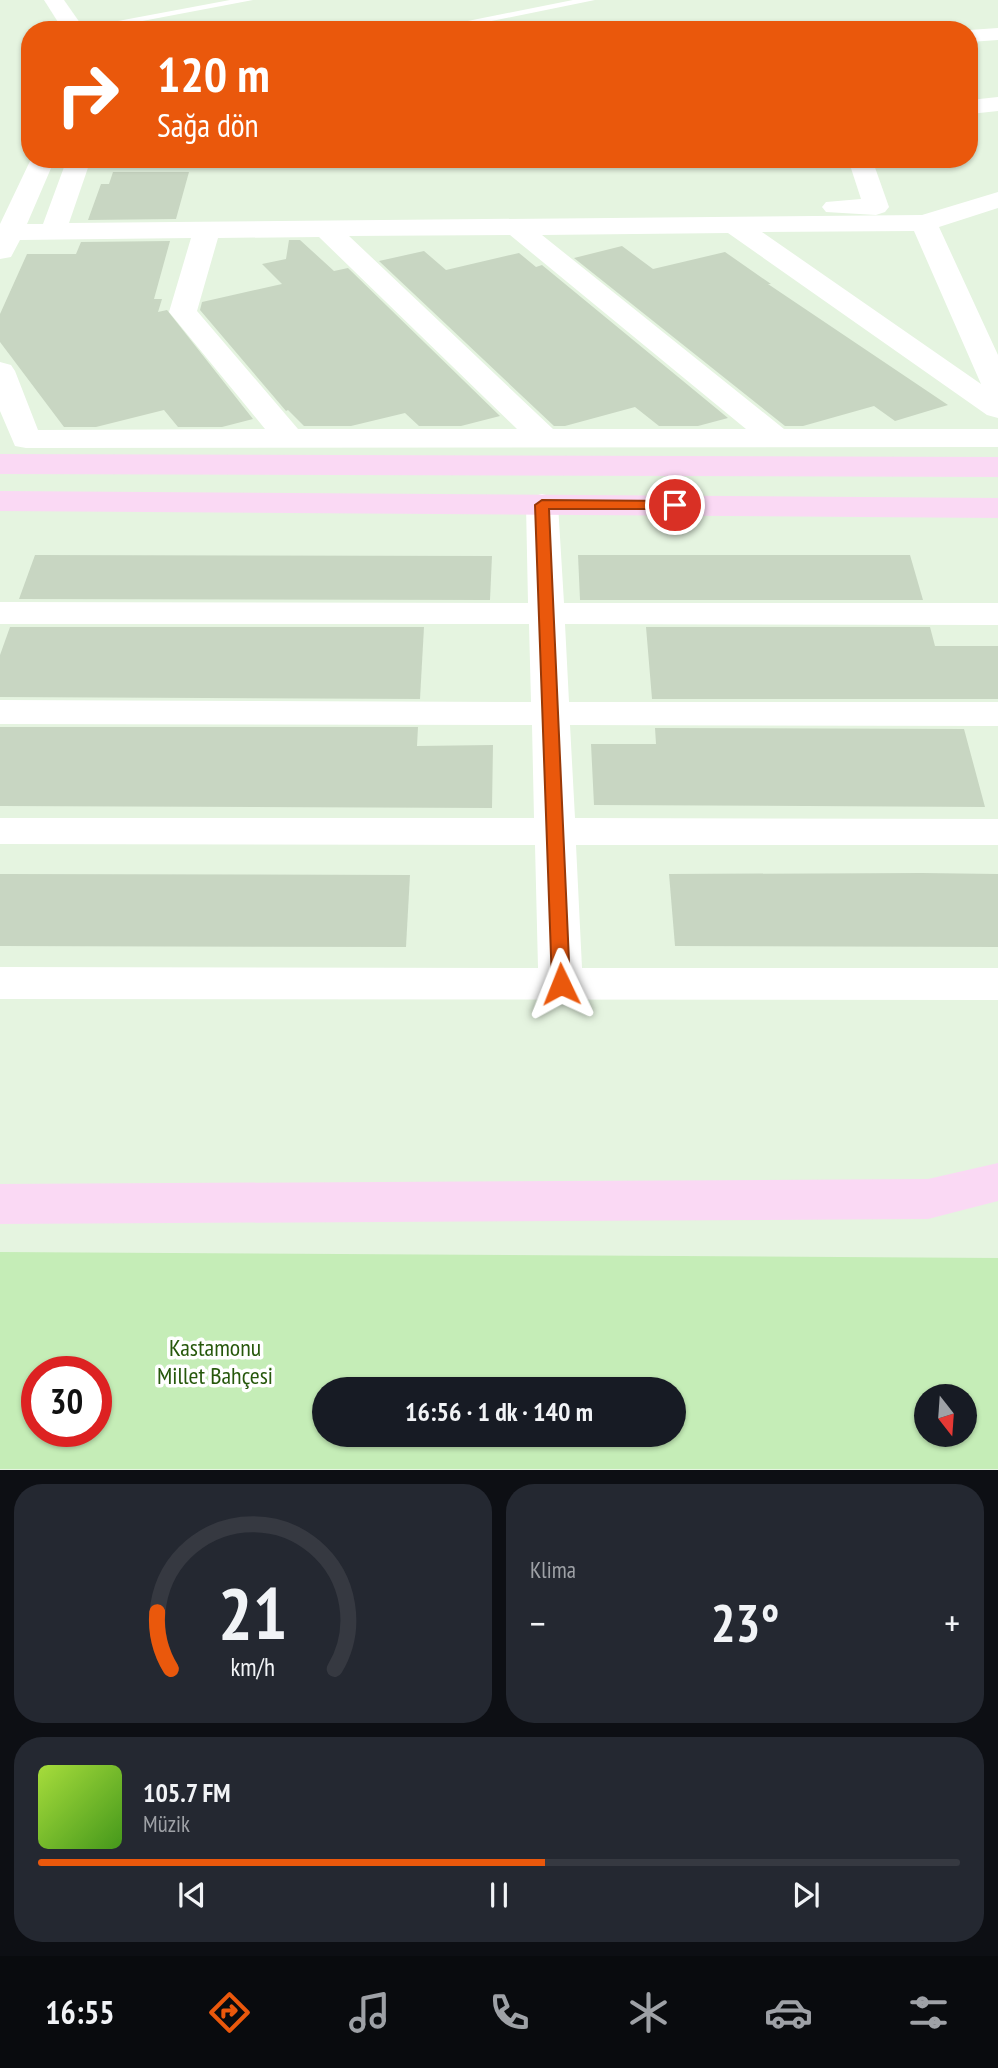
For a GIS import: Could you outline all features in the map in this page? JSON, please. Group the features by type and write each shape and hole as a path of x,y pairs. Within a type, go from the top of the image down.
{"main road":[{"path":"0,464 998,467"},
{"path":"0,500 997,510"},
{"path":"0,1204 928,1199 998,1182"}],"street":[{"path":"54,0 69,21"},
{"path":"978,35 998,34"},
{"path":"978,106 998,104"},
{"path":"3,240 39,168"},
{"path":"56,222 76,168"},
{"path":"3,240 56,222 876,207 863,168"},
{"path":"56,222 207,230 924,223 998,200"},
{"path":"924,223 998,387"},
{"path":"734,225 998,410"},
{"path":"516,227 776,438"},
{"path":"326,229 544,438"},
{"path":"207,230 183,312 289,439"},
{"path":"0,371 26,439 998,438"},
{"path":"542,505 561,984"},
{"path":"0,613 998,614"},
{"path":"0,712 998,714"},
{"path":"0,831 998,832"},
{"path":"0,983 998,984"}],"lane":[{"path":"127,21 247,0"},
{"path":"477,21 590,0"}],"green space":[{"name":"Kastamonu Millet Bahçesi","path":"0,1252 998,1258 998,1469 0,1469"}],"building":[{"path":"113,172 189,172 176,219 88,220 101,184 109,184"},
{"path":"289,240 300,240 334,271 348,268 500,416 461,426 419,426 405,413 351,426 304,426 286,411 200,310 202,302 282,284 262,264 286,259"},
{"path":"170,241 154,299 162,299 158,312 167,310 253,419 222,427 178,427 164,410 96,427 64,427 0,342 0,314 27,254 76,254 81,242"},
{"path":"622,246 653,269 725,252 948,405 895,421 874,406 803,426 785,426 574,258"},
{"path":"424,251 446,270 519,253 536,267 542,265 728,418 698,426 659,426 635,407 565,426 554,426 379,261"},
{"path":"35,555 492,556 490,600 19,599"},
{"path":"578,555 910,555 923,600 580,600"},
{"path":"10,627 424,627 420,699 0,697 0,655"},
{"path":"646,627 930,627 935,646 998,646 998,699 652,699"},
{"path":"0,727 418,727 417,746 493,745 492,808 0,806"},
{"path":"655,728 964,729 985,807 594,805 591,744 656,744"},
{"path":"0,874 410,875 406,947 0,946"},
{"path":"669,874 998,874 998,947 675,946"}],"route":[{"path":"561,984 542,505 675,505"}]}
